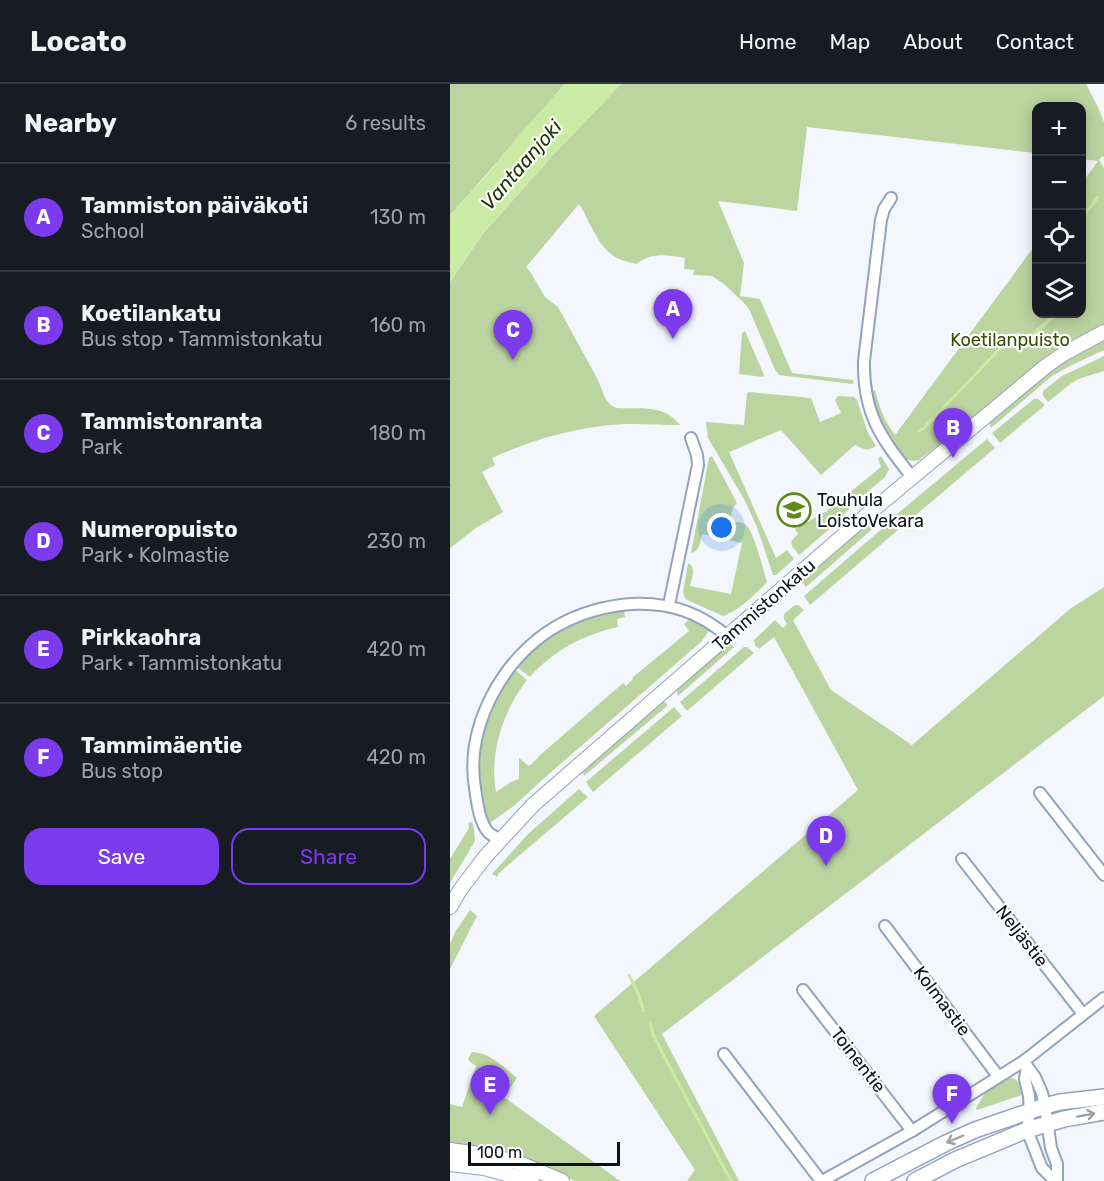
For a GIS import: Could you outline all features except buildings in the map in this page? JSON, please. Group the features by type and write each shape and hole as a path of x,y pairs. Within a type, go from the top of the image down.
{"main road":[{"path":"873,1181 975,1130 1060,1102 1104,1096"},
{"path":"915,1181 955,1160 1027,1130 1048,1123 1104,1112"}],"street":[{"path":"891,198 884,209 881,220 864,374 866,393 874,422 887,444 912,477"},
{"name":"Tammistonkatu","path":"450,907 465,883 499,840 570,772 912,477 1046,366 1104,332"},
{"path":"669,605 697,474 697,455 691,438"},
{"path":"499,840 488,831 480,816 473,768 477,736 481,720 494,692 512,665 546,634 557,626 589,612 620,605 650,604 669,605 700,617 728,637"},
{"path":"1040,793 1104,875"},
{"name":"Neljästie","path":"962,859 1083,1014"},
{"name":"Kolmastie","path":"885,926 998,1076"},
{"name":"Toinentie","path":"803,990 912,1131"},
{"path":"724,1054 821,1181 912,1131 998,1076 1025,1064 1104,998"},
{"path":"1025,1064 1035,1077 1042,1093 1057,1164 1056,1181"},
{"path":"1025,1064 1024,1079 1029,1096 1030,1112 1027,1130 1042,1168 1056,1181"},
{"path":"450,1150 486,1155 532,1181"},
{"path":"450,1164 562,1181"}],"green space":[{"path":"450,84 565,84 450,215"},
{"name":"Koetilanpuisto","path":"621,84 1086,84 1104,122 1104,158 1102,156 1099,160 1104,168 1104,324 1052,352 919,460 906,459 890,441 880,423 870,392 875,390 883,414 895,435 1032,249 1032,318 1086,318 1086,178 1098,161 1086,160 1086,102 1032,102 1032,153 807,127 797,211 718,201 744,263 740,296 760,299 792,373 853,380 852,384 779,375 750,311 724,284 712,276 693,275 694,270 684,269 685,258 654,256 636,264 617,258 610,254 600,241 579,204 526,267 545,297 558,307 597,378 606,400 617,408 644,408 660,411 674,418 680,425 622,424 588,428 546,438 492,458 495,465 482,472 503,512 476,528 450,548 450,282 482,235 553,155"},
{"path":"745,331 763,377 739,374 742,333"},
{"path":"1104,338 1104,350 1052,376 991,428 988,420 1043,372"},
{"path":"1104,356 1104,371 1078,379 1048,402 1043,396 1043,391 1062,376"},
{"path":"747,393 811,398 820,422 841,413 835,400 838,396 854,397 868,433 876,446 863,449 855,445 821,475 781,430 729,452 776,558 787,550 794,559 776,575 773,575 757,527 744,499 708,438 706,422 744,425"},
{"path":"1034,399 1038,399 1045,405 1000,443 992,433"},
{"path":"987,439 995,448 904,525 896,515"},
{"path":"712,456 737,503 731,515 735,522 745,525 751,532 767,582 752,597 723,616 687,600 683,592 688,563 693,570 690,586 731,594 742,543 702,534 698,548 691,553 709,458"},
{"path":"881,456 889,469 885,477 799,555 792,544 798,534 795,529 827,511 881,467 878,459"},
{"path":"878,516 885,518 806,587 802,582 828,557"},
{"path":"891,521 898,530 810,605 804,596"},
{"path":"1104,587 1104,696 662,1034 739,1181 687,1181 695,1170 594,1016 858,790 774,637 759,649 754,640 775,620 783,628 787,624 784,614 798,605 804,610 793,620 831,690 912,745 1070,609"},
{"path":"624,609 625,617 617,619 618,627 593,634 559,651 530,677 517,667 540,645 565,628 608,612"},
{"path":"691,618 711,628 702,641 515,805 490,823 481,800 479,787 478,760 482,734 491,709 514,669 527,680 511,705 500,733 495,762 496,792 519,779 519,758 529,766 623,683 626,686 632,678 689,631 684,624"},
{"path":"729,642 734,647 678,696 676,687"},
{"path":"744,647 754,653 687,711 680,702"},
{"path":"661,700 667,706 584,776 582,768"},
{"path":"674,707 682,716 593,792 586,782"},
{"path":"579,789 588,797 497,877 492,874 528,834"},
{"path":"472,822 475,841 450,883 450,859 469,828 468,823"},
{"path":"470,910 477,916 450,969 450,944"},
{"path":"472,1052 491,1058 517,1078 504,1097 620,1181 575,1181 526,1159 450,1146 450,1104 462,1107 476,1066 468,1059"},
{"path":"1008,1077 1019,1083 1022,1095 977,1110 988,1088"}],"water":[{"name":"Vantaanjoki","path":"565,84 621,84 553,155 482,235 450,282 450,215"}],"waterway":[{"path":"1086,213 1098,197"},
{"path":"919,431 1012,336 1017,334 1023,337 1031,336 1051,318"},
{"path":"629,975 644,1011"},
{"path":"650,1022 653,1034 666,1060 731,1181"}],"place":[{"name":"Tammiston päiväkoti","path":"673,339"},
{"name":"Tammistonranta","path":"513,360"},
{"name":"Koetilankatu","path":"953,458"},
{"name":"Touhula LoistoVekara","path":"794,510"},
{"name":"Numeropuisto","path":"826,866"},
{"name":"Pirkkaohra","path":"490,1115"},
{"name":"Tammimäentie","path":"952,1124"}]}
